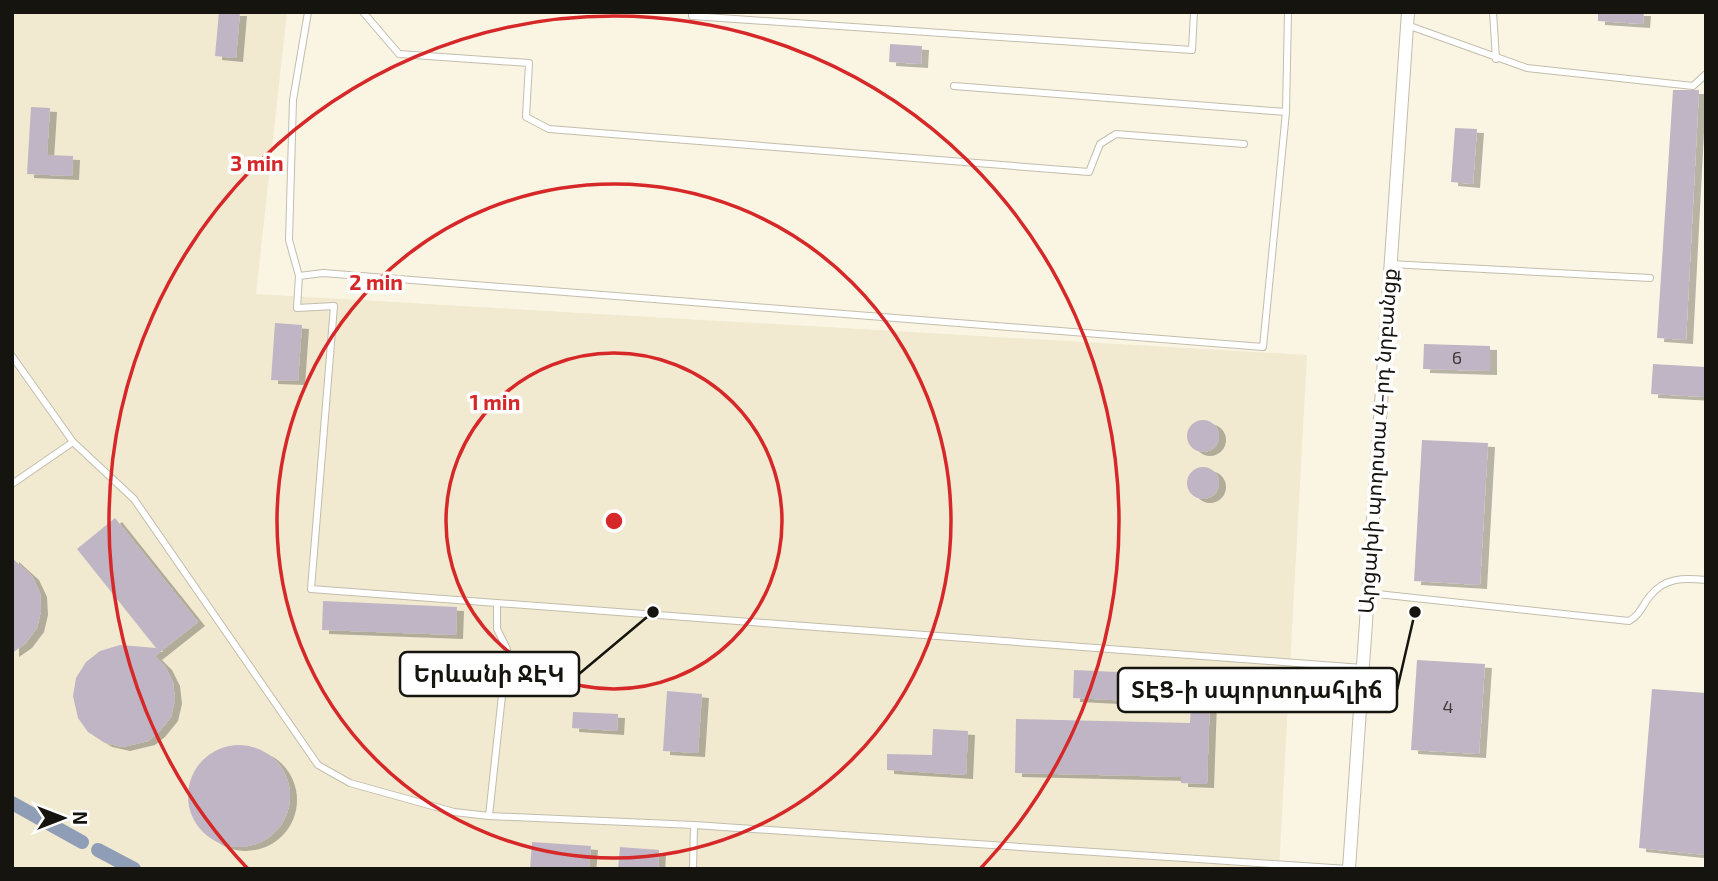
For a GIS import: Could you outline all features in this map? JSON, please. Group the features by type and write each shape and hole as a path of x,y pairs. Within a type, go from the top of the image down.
{"street":[{"name":"Արցախի պողոտա 4-րդ նրբանցք","path":"1348,869 1407,18"}],"lane":[{"path":"308,12 293,100 289,240 299,276 297,308 334,306 311,589 1363,668"},
{"path":"363,12 399,54 529,63 527,117 549,129 1089,172 1100,144 1116,134 1244,144"},
{"path":"692,12 692,16 705,17 1192,50 1194,12"},
{"path":"299,276 323,273 1263,347 1286,112 1288,12"},
{"path":"1493,12 1496,59"},
{"path":"1407,18 1496,59 1527,68 1693,86 1706,74"},
{"path":"954,86 1286,112"},
{"path":"1390,264 1650,278"},
{"path":"12,356 73,442 134,499 318,765 350,783 454,811 489,816 694,825 1348,869"},
{"path":"12,484 73,442"},
{"path":"1368,593 1629,621 1641,614 1649,597 1662,584 1680,577 1706,580"},
{"path":"489,816 507,649 497,629 497,603"},
{"path":"693,869 694,825"}],"shaded area":[{"path":"12,12 287,12 256,294 1307,355 1279,869 12,869"}],"building":[{"path":"219,12 240,12 236,58 215,56"},
{"path":"1598,12 1644,12 1643,24 1598,21"},
{"path":"890,44 922,46 921,64 889,62"},
{"path":"1673,90 1699,90 1686,340 1657,338"},
{"path":"31,107 50,108 47,155 73,156 72,176 27,174"},
{"path":"1455,128 1477,129 1473,184 1451,182"},
{"path":"275,323 302,325 298,381 271,380"},
{"path":"1424,344 1490,346 1490,371 1423,369"},
{"path":"1653,364 1706,367 1706,397 1651,394"},
{"path":"1203,420 1214,425 1219,436 1214,447 1203,452 1192,447 1187,436 1192,425"},
{"path":"1422,440 1488,443 1480,585 1414,581"},
{"path":"1203,467 1215,471 1219,483 1215,495 1203,499 1191,495 1187,483 1191,471"},
{"path":"115,518 198,622 155,656 165,666 173,682 175,700 171,717 148,741 123,747 105,743 88,732 78,718 73,696 76,678 86,662 100,651 120,645 156,648 77,549"},
{"path":"12,558 32,576 40,593 41,611 37,628 25,644 12,653"},
{"path":"323,601 457,607 456,635 322,630"},
{"path":"1417,660 1485,664 1479,754 1411,750"},
{"path":"1184,668 1211,670 1207,784 1181,783 1181,777 1015,773 1016,719 1190,723 1191,704 1073,698 1074,670 1184,675"},
{"path":"1652,689 1706,693 1706,855 1639,848"},
{"path":"667,691 702,694 698,753 663,751"},
{"path":"573,712 618,714 617,731 572,728"},
{"path":"933,729 968,731 966,775 887,770 887,754 932,755"},
{"path":"239,745 258,749 275,760 286,777 290,796 286,815 275,832 258,843 239,847 220,843 203,832 192,815 188,796 192,777 203,760 220,749"},
{"path":"532,842 591,846 589,869 530,869"},
{"path":"620,847 659,850 658,869 618,869"}],"waterway":[{"path":"12,803 82,842"},
{"path":"98,850 134,869"}],"place":[{"name":"Երևանի ՋԷԿ","path":"653,612"},
{"name":"ՏԷՑ-ի սպորտդահլիճ","path":"1415,612"}]}
